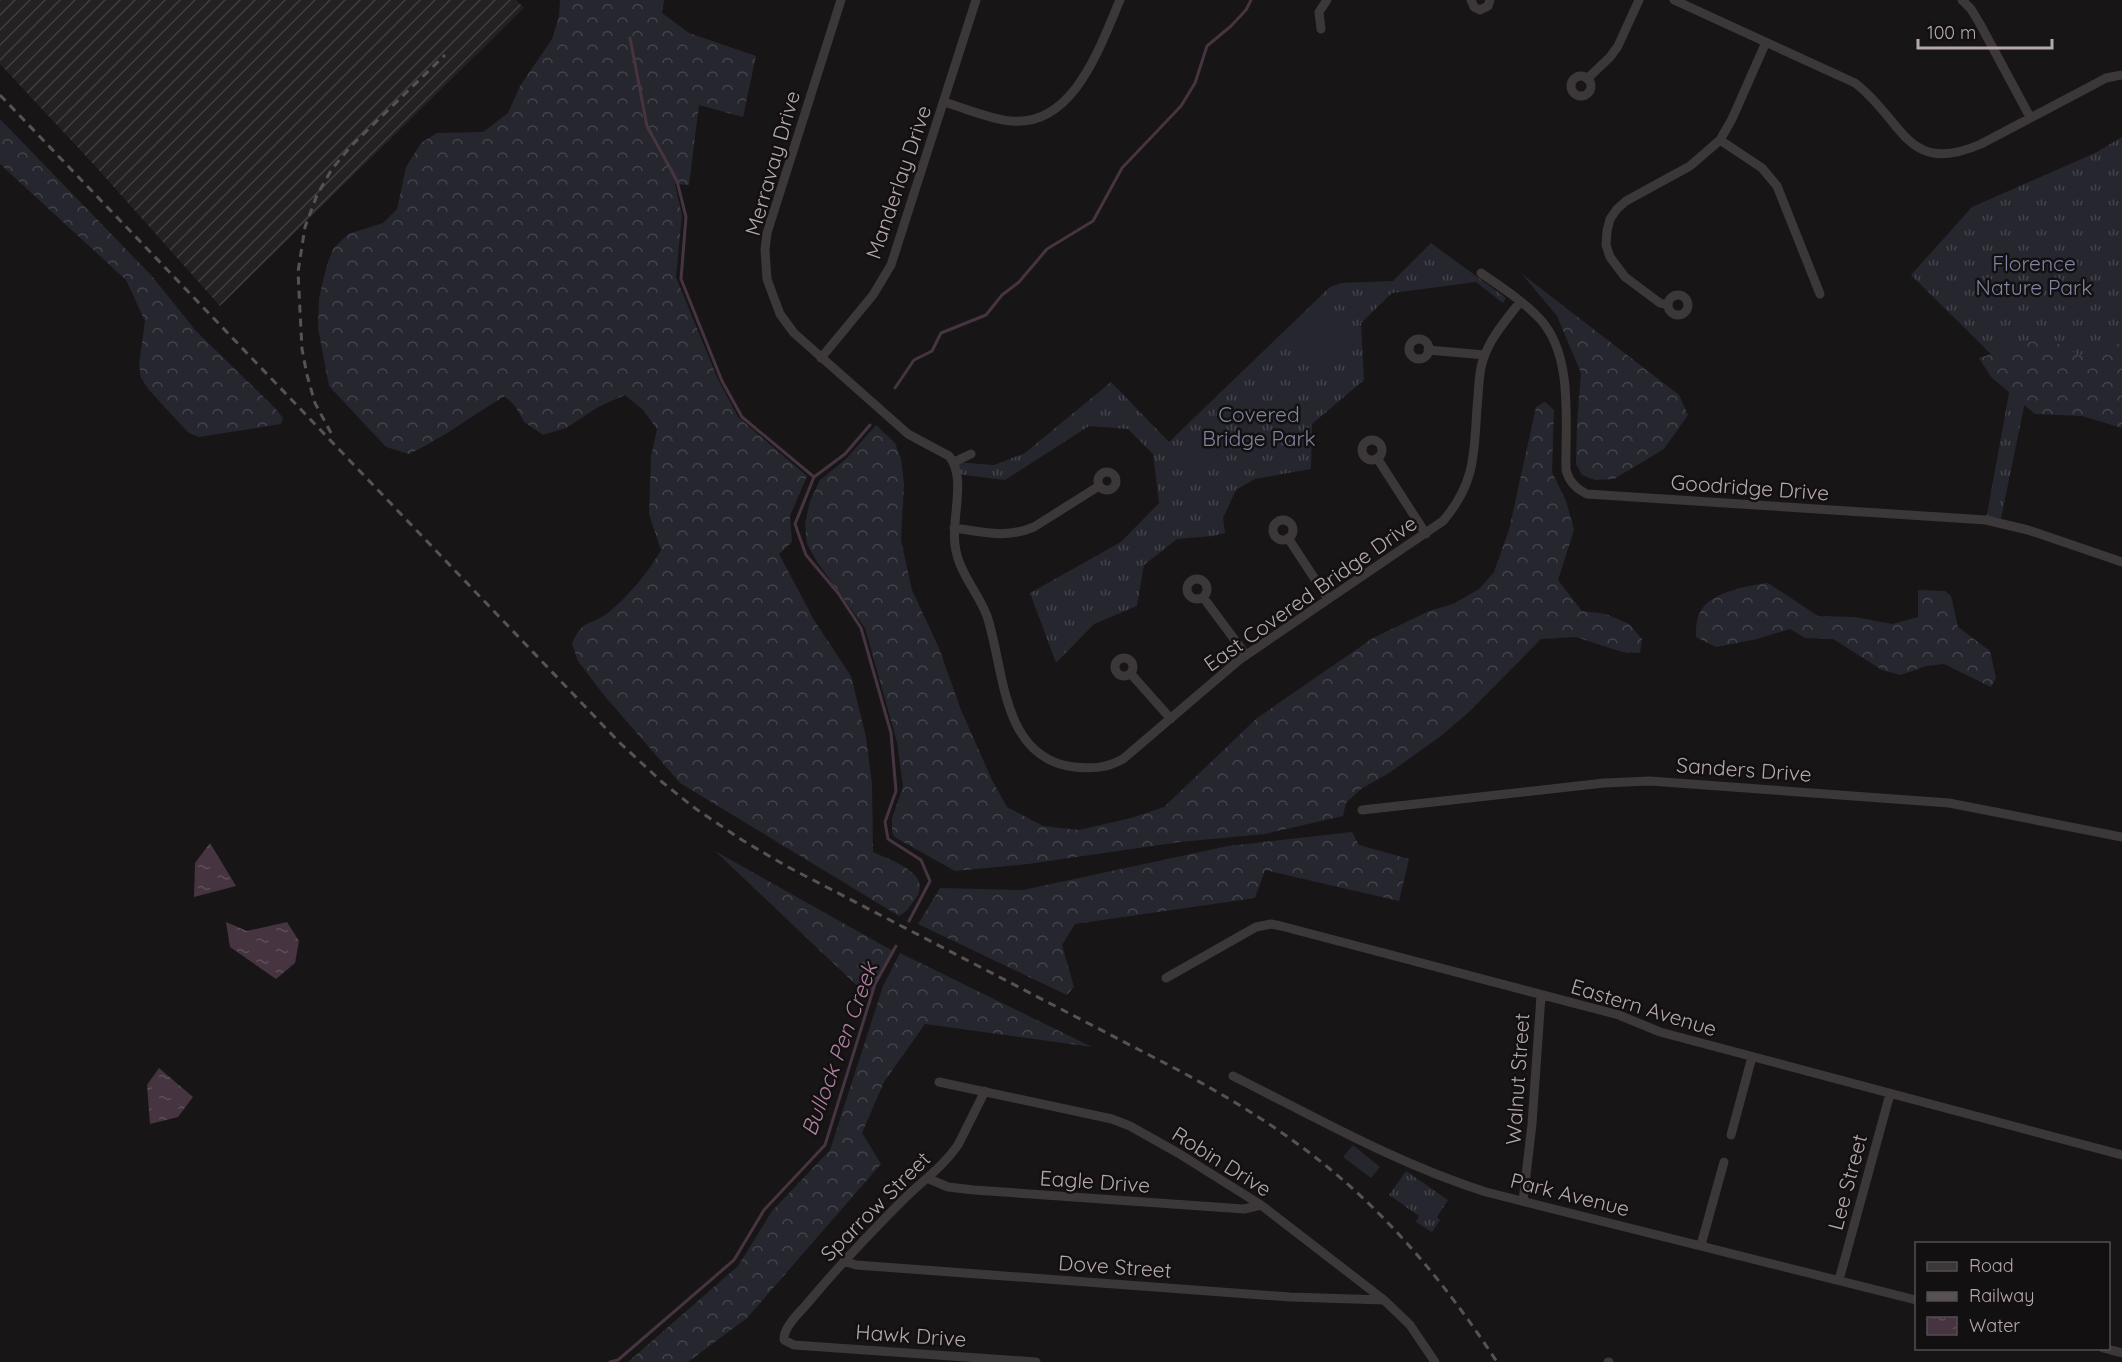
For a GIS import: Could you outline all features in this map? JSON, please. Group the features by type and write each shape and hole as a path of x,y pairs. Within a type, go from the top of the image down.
{"street":[{"name":"Merravay Drive","path":"821,358 802,341 780,314 767,279 765,250 767,233 777,199 841,0"},
{"name":"Manderlay Drive","path":"821,358 873,295 891,265 976,0"},
{"path":"944,102 1013,121 1031,121 1047,115 1064,101 1082,80 1101,47 1120,0"},
{"path":"1321,29 1319,12 1327,0"},
{"path":"1470,0 1474,8 1480,10 1486,8 1490,0"},
{"path":"1587,79 1618,46 1639,0"},
{"path":"1674,0 1855,83 1868,93 1902,135 1925,151 1938,155 1964,152 2106,78 2122,75"},
{"path":"1962,0 1980,24 2030,117"},
{"path":"1668,305 1660,303 1617,268 1606,245 1610,219 1626,201 1690,166 1720,140 1732,119 1766,42"},
{"path":"1720,140 1762,168 1778,186 1820,294"},
{"name":"Goodridge Drive","path":"1481,273 1520,302 1544,324 1553,336 1564,372 1566,470 1573,485 1587,494 1986,520 2028,530 2122,562"},
{"name":"East Covered Bridge Drive","path":"954,462 957,482 954,528 956,555 987,617 1012,715 1019,733 1032,748 1058,764 1086,769 1101,768 1115,764 1129,755 1246,655 1443,521 1456,506 1466,488 1472,469 1480,376 1485,355 1498,330 1520,302"},
{"path":"1428,350 1485,355"},
{"path":"821,358 908,434 949,456 954,462 971,454"},
{"path":"1377,458 1426,534"},
{"path":"954,528 1011,535 1022,532 1034,527 1099,486"},
{"path":"1288,538 1329,599"},
{"path":"1203,597 1246,655"},
{"path":"1131,674 1171,720"},
{"name":"Sanders Drive","path":"1362,810 1592,784 1650,780 1949,803 2122,837"},
{"name":"Eastern Avenue","path":"1166,978 1256,927 1271,924 1619,1016 1660,1032 2122,1155"},
{"name":"Walnut Street","path":"1524,1201 1541,996"},
{"path":"1731,1135 1752,1057"},
{"name":"Park Avenue","path":"1233,1076 1388,1153 1446,1179 1486,1192 1915,1299"},
{"name":"Robin Drive","path":"939,1082 1082,1112 1130,1126 1178,1153 1261,1206 1384,1300 1410,1325 1435,1362"},
{"name":"Sparrow Street","path":"784,1340 784,1335 797,1316 844,1261 906,1197 929,1179 958,1145 985,1091"},
{"name":"Lee Street","path":"1839,1280 1890,1094"},
{"path":"1701,1245 1724,1162"},
{"name":"Eagle Drive","path":"929,1179 948,1187 974,1190 1244,1209 1261,1206"},
{"name":"Dove Street","path":"844,1261 856,1265 880,1267 1290,1297 1384,1300"},
{"name":"Hawk Drive","path":"784,1340 794,1345 1036,1362"}],"shaded area":[{"path":"0,0 516,0 524,8 220,306 0,64"}],"green space":[{"path":"560,0 664,0 662,13 689,33 756,56 743,117 699,105 689,185 675,184 682,215 676,277 717,377 738,417 807,476 790,516 792,542 779,554 814,620 851,676 866,737 872,784 873,852 899,863 919,881 920,889 916,898 899,916 680,783 603,694 578,661 572,644 576,635 584,626 602,617 624,598 661,550 649,514 651,457 657,429 643,410 625,395 598,407 566,428 543,435 524,422 515,406 505,396 446,434 409,454 386,447 329,386 318,328 319,298 333,249 348,234 383,223 397,209 406,167 421,143 437,133 483,132 508,113 520,86 552,39 559,17"},
{"path":"0,119 151,275 196,331 275,408 283,418 281,424 199,437 189,433 183,427 141,378 139,364 145,321 126,280 0,164"},
{"name":"Florence Nature Park","path":"2122,137 2122,417 2027,392 2000,523 1986,520 2011,382 1994,357 1911,275 1972,207 2095,153"},
{"name":"Covered Bridge Park","path":"1431,243 1506,298 1503,303 1476,282 1392,293 1361,323 1364,380 1312,424 1311,469 1255,479 1236,490 1223,518 1225,533 1177,539 1144,565 1137,606 1094,624 1056,663 1030,593 1121,542 1159,503 1153,454 1128,429 1089,426 1005,480 957,474 954,462 994,465 1025,453 1111,382 1169,442 1330,287 1341,283 1393,281"},
{"path":"1522,274 1679,395 1688,415 1664,449 1614,479 1595,480 1582,475 1576,464 1581,373 1557,316"},
{"path":"1324,307 1357,342 1327,371 1294,336"},
{"path":"2044,340 2066,346 2078,356 2110,342 2122,345 2122,428 2082,416 2035,414 1991,377 1979,358 2029,342"},
{"path":"1545,402 1554,410 1552,472 1566,501 1574,530 1558,580 1582,611 1606,614 1629,624 1642,639 1640,653 1622,652 1576,637 1541,639 1470,711 1441,736 1389,773 1361,789 1346,803 1343,816 1265,834 1180,842 1028,864 955,871 896,838 892,833 892,818 903,787 897,742 865,628 817,562 807,544 805,524 810,501 820,480 846,459 876,425 895,443 901,459 904,484 901,540 912,590 939,648 961,710 992,780 1007,807 1043,826 1079,830 1131,818 1164,807 1257,718 1373,638 1429,611 1453,604 1479,589 1494,572 1509,530 1536,407"},
{"path":"1210,432 1224,448 1196,473 1182,458"},
{"path":"1768,583 1818,616 1855,617 1892,624 1918,617 1918,590 1945,591 1951,596 1958,627 1990,651 1996,678 1991,687 1944,664 1926,666 1901,675 1882,670 1833,639 1805,638 1790,629 1757,639 1716,647 1696,637 1699,616 1707,603 1732,590"},
{"path":"1352,832 1359,845 1409,859 1399,901 1265,870 1255,898 1075,924 1062,945 1074,987 1067,995 918,924 940,888 1023,890 1228,846"},
{"path":"715,851 893,951 875,984 871,999"},
{"path":"900,953 1092,1047 925,1024 884,1082 862,1133 881,1164 747,1318 688,1362 628,1362 738,1266 772,1211 830,1150 883,986"},
{"path":"1353,1145 1380,1167 1371,1178 1343,1157"},
{"path":"1406,1171 1448,1200 1437,1217 1440,1220 1432,1232 1416,1222 1419,1216 1389,1195"}],"water":[{"path":"210,843 236,886 194,897 195,863"},
{"path":"226,922 247,931 287,922 299,941 295,963 276,979 230,947"},
{"path":"159,1068 193,1097 178,1117 150,1124 147,1085"}],"waterway":[{"path":"895,388 914,360 932,351 941,333 986,315 1002,295 1019,282 1047,249 1093,221 1122,168 1181,106 1195,83 1207,46 1231,26 1246,10 1251,0"},
{"path":"630,38 647,126 677,181 686,217 681,279 722,381 742,417 814,477 795,524 806,555 838,593 861,628 891,733 896,791 885,822 888,839 921,860 930,881 909,921"},
{"path":"814,477 845,454 870,425"},
{"name":"Bullock Pen Creek","path":"610,1362 618,1360 734,1260 764,1210 825,1145 875,984 896,946"}],"railway":[{"path":"331,433 315,403 302,349 298,272 305,227 317,195 332,169 351,146 445,55"},
{"path":"0,95 620,743 662,782 696,809 788,867 1178,1070 1269,1124 1320,1161 1371,1205 1394,1229 1459,1307 1497,1362"}]}
